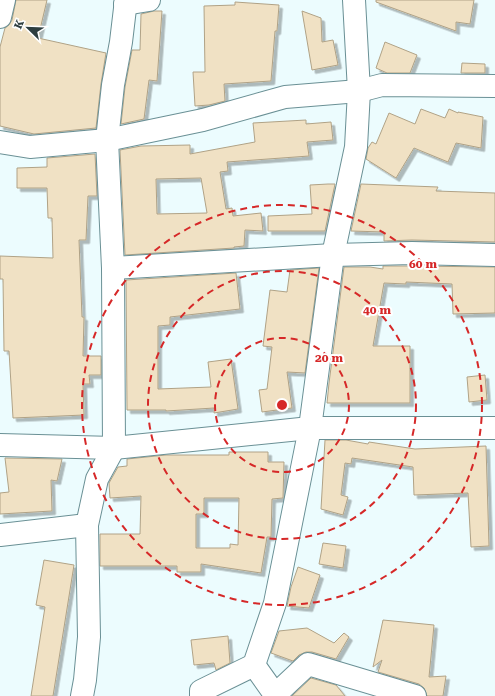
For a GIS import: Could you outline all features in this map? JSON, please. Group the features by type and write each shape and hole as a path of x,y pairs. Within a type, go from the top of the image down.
{"street":[{"path":"0,17 4,0"},
{"path":"82,696 89,637 87,525 97,479 114,448 113,268 107,140 113,85 121,42 126,2 149,0"},
{"path":"201,696 201,691 254,665 275,603 310,428 333,255 356,147 359,91 354,0"},
{"path":"0,142 30,147 107,140 203,120 285,97 359,91 382,85 495,86"},
{"path":"113,268 333,255 412,253 495,255"},
{"path":"0,445 114,448 310,428 495,428"},
{"path":"0,535 87,525"},
{"path":"254,665 275,696 308,664 415,696"}],"building":[{"path":"16,0 47,0 38,38 106,53 96,128 34,134 0,126 0,47 5,28 12,20"},
{"path":"376,0 474,0 470,24 456,22 456,31 376,2"},
{"path":"235,2 279,5 277,31 275,31 271,81 224,84 225,101 209,105 195,106 193,72 205,72 204,6 235,5"},
{"path":"162,11 157,81 149,80 144,119 121,124 125,87 132,50 140,50 141,14"},
{"path":"302,11 321,18 322,42 333,40 338,65 312,70"},
{"path":"385,42 417,55 410,73 387,73 376,68"},
{"path":"462,63 485,64 485,73 461,73"},
{"path":"421,109 445,118 449,109 458,113 483,117 481,148 456,143 448,162 414,148 396,178 366,159 368,148 372,142 376,144 389,113 415,124"},
{"path":"306,120 306,124 331,122 333,140 307,142 309,156 227,162 228,171 220,172 226,209 232,208 233,216 261,213 263,231 245,230 244,246 234,248 125,255 120,150 141,146 190,145 190,154 255,142 253,123","holes":["201,178 207,213 157,214 156,179"]},
{"path":"95,154 97,196 88,196 86,240 79,240 82,317 84,317 83,356 101,356 101,375 89,375 90,384 83,384 84,415 13,418 9,351 4,351 3,279 0,279 0,256 53,258 52,218 48,218 47,188 17,188 17,168 47,167 47,158"},
{"path":"335,184 325,231 268,231 268,216 312,214 310,185"},
{"path":"361,184 438,187 436,191 495,193 495,242 412,240 384,241 384,232 351,231"},
{"path":"383,266 495,267 495,313 453,314 452,284 406,282 406,284 384,283 373,346 410,346 410,403 327,403 344,267 370,267 383,269"},
{"path":"319,268 305,373 287,372 292,408 262,412 259,390 267,389 272,347 263,346 270,290 287,292 290,270"},
{"path":"236,273 240,309 170,317 170,325 158,326 158,389 211,387 208,362 231,359 238,409 214,413 214,408 166,411 127,410 126,280"},
{"path":"485,375 487,400 469,402 467,377"},
{"path":"325,440 346,440 368,444 369,442 415,449 486,446 489,546 471,547 468,493 414,495 413,467 352,458 351,464 345,463 341,495 348,497 343,515 321,509"},
{"path":"229,452 268,452 268,462 284,462 283,498 272,499 271,537 267,537 261,573 201,564 201,572 177,572 177,566 100,566 100,534 140,534 141,496 110,498 109,483 118,467 127,466 127,459 166,455 229,455","holes":["204,498 239,498 238,545 230,544 230,548 196,548 196,514 204,514"]},
{"path":"5,458 62,459 57,481 51,480 52,511 0,514 0,493 9,492"},
{"path":"323,543 346,546 343,568 319,564"},
{"path":"44,560 74,565 53,696 31,696 45,607 36,605"},
{"path":"298,567 320,575 309,608 287,606 291,587"},
{"path":"383,620 434,625 429,677 446,676 443,696 427,696 424,688 419,684 378,672 382,660 373,667"},
{"path":"307,628 334,643 344,633 349,637 336,659 312,652 306,652 299,655 293,661 271,653 279,631"},
{"path":"228,636 230,663 216,670 214,663 194,665 191,640"},
{"path":"311,678 336,685 345,696 292,696"}]}
